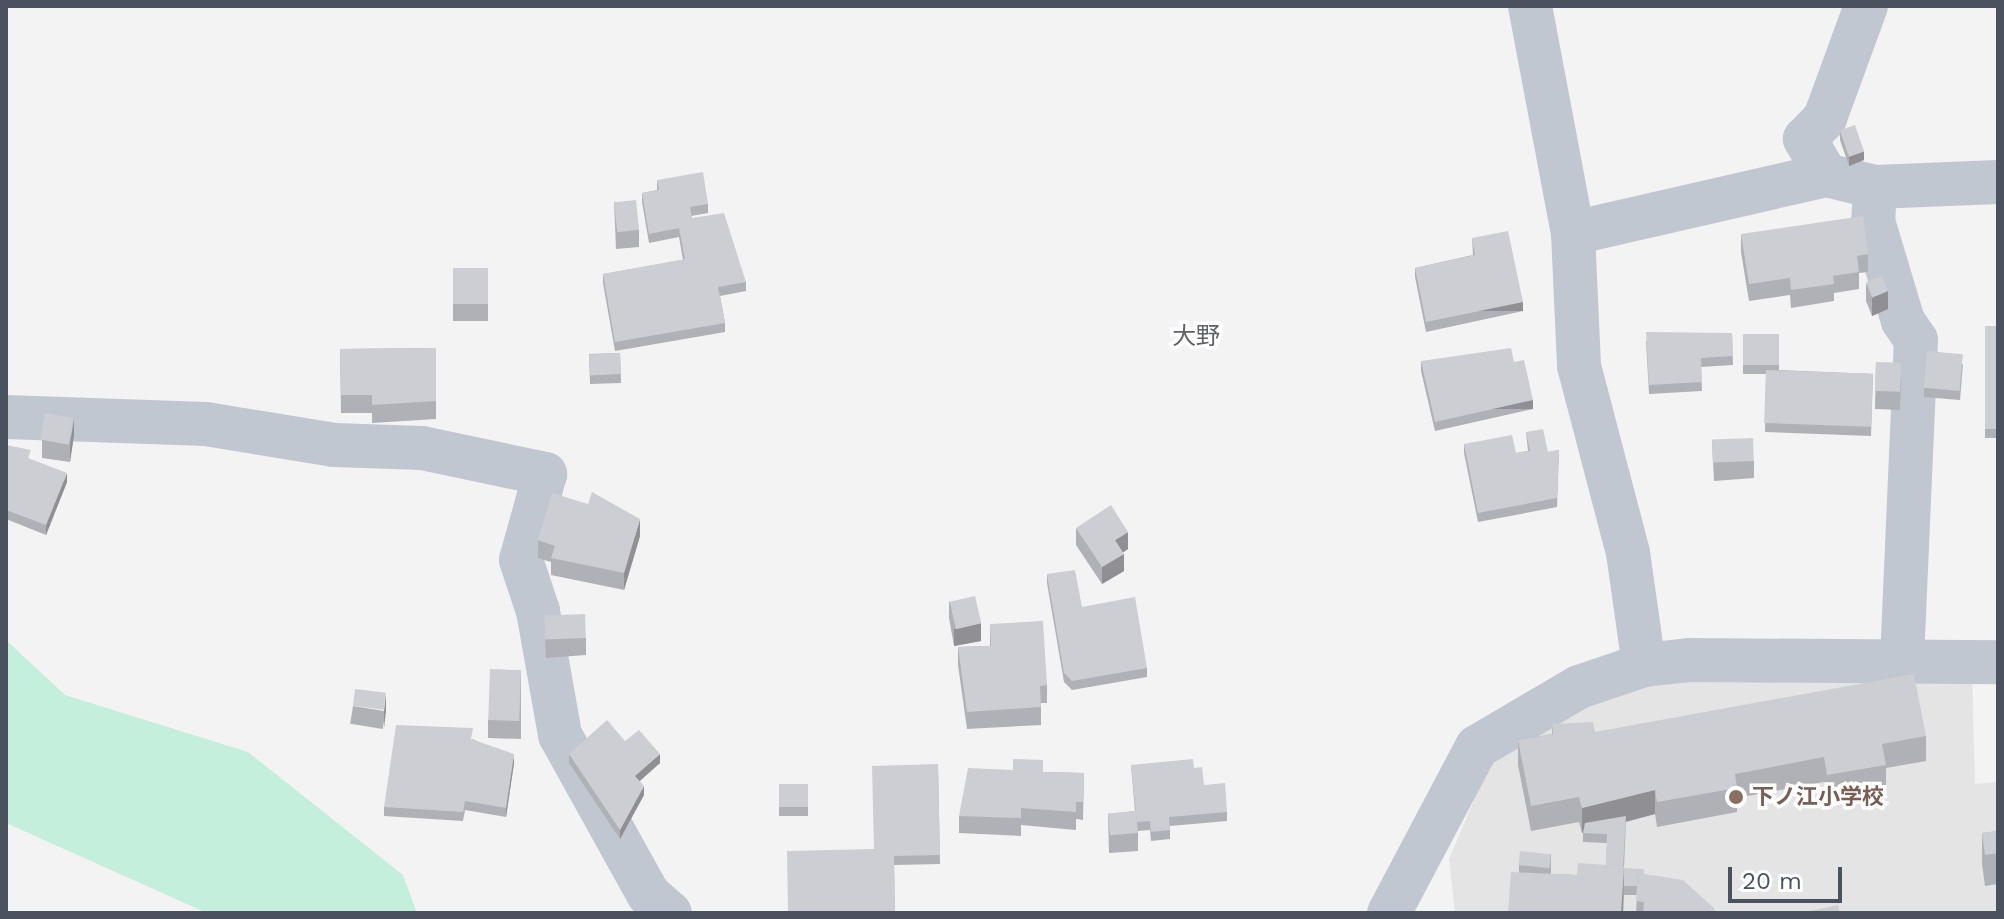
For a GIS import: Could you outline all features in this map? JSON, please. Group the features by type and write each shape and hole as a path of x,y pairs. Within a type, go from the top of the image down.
{"street":[{"path":"1530,6 1573,233 1579,366 1628,553 1644,665"},
{"path":"1826,175 1805,139 1825,118 1866,6"},
{"path":"1573,233 1826,175 1875,187 1998,182"},
{"path":"1875,187 1873,221 1903,321 1916,340 1902,657"},
{"path":"6,417 206,424 334,445 422,448 545,474 521,560 538,611 560,735 648,894 670,913"},
{"path":"1389,913 1477,747 1579,687 1644,665 1902,657 1998,662"}],"shaded area":[{"name":"下ノ江小学校","path":"1683,672 1972,673 1975,784 1998,782 1998,913 1455,913 1449,859 1497,746 1566,708"}],"green space":[{"path":"6,640 65,695 248,752 403,875 417,913 207,913 6,823"}],"building":[{"path":"1855,125 1864,151 1849,157 1840,130"},
{"path":"703,172 708,204 690,207 692,218 724,213 746,282 718,287 725,323 615,342 603,274 685,259 679,228 649,234 642,193 659,190 657,180"},
{"path":"636,200 639,230 617,232 614,202"},
{"path":"1863,216 1868,254 1857,256 1859,272 1833,276 1834,284 1791,290 1790,278 1749,284 1741,234"},
{"path":"1508,231 1523,302 1426,322 1415,268 1475,255 1472,238"},
{"path":"453,268 488,268 488,304 453,304"},
{"path":"1882,276 1888,291 1872,297 1866,282"},
{"path":"1985,326 1998,326 1998,429 1985,429"},
{"path":"1646,332 1732,333 1733,356 1701,358 1702,382 1649,385"},
{"path":"1743,334 1779,334 1779,365 1743,365"},
{"path":"436,348 436,401 372,405 372,395 341,395 340,349"},
{"path":"1511,348 1514,362 1524,360 1533,400 1435,422 1421,361"},
{"path":"1927,351 1963,354 1960,391 1924,388"},
{"path":"620,353 621,374 590,376 589,355"},
{"path":"1876,362 1901,363 1900,392 1875,391"},
{"path":"1766,370 1873,374 1871,427 1764,423"},
{"path":"45,413 74,418 69,445 40,440"},
{"path":"1543,429 1548,452 1559,450 1557,498 1478,513 1464,444 1512,435 1516,453 1530,451 1526,432"},
{"path":"1753,438 1754,461 1713,462 1712,439"},
{"path":"6,445 31,450 28,458 67,473 46,525 6,510"},
{"path":"592,492 640,519 624,573 551,558 555,546 538,540 552,493 588,504"},
{"path":"1111,505 1128,532 1115,540 1124,554 1102,567 1076,528"},
{"path":"1075,570 1082,607 1135,597 1147,668 1072,681 1064,673 1047,574"},
{"path":"975,596 981,623 956,629 950,602"},
{"path":"585,614 586,638 545,639 544,615"},
{"path":"1043,621 1047,685 1040,686 1041,707 967,712 958,647 991,646 990,624"},
{"path":"490,669 521,670 519,721 488,720"},
{"path":"1914,674 1926,736 1882,744 1886,765 1827,775 1824,757 1735,774 1737,788 1657,802 1655,790 1582,808 1579,797 1531,806 1518,740 1553,734 1552,724 1593,722 1595,732"},
{"path":"355,689 386,693 384,710 353,706"},
{"path":"607,720 625,741 639,730 660,754 635,776 644,786 620,830 569,754"},
{"path":"396,725 473,728 471,739 514,754 506,808 465,801 463,812 384,807"},
{"path":"1013,759 1043,760 1043,772 1084,773 1083,802 1076,802 1076,812 1021,808 1021,818 959,816 968,768 1013,770"},
{"path":"1193,759 1194,768 1202,767 1204,785 1225,783 1227,812 1169,817 1170,830 1151,832 1150,821 1137,822 1131,765"},
{"path":"938,764 940,855 894,856 895,911 788,913 787,851 874,849 872,766"},
{"path":"779,784 808,784 808,807 779,807"},
{"path":"1136,811 1138,833 1110,835 1108,813"},
{"path":"1626,816 1623,866 1606,865 1607,834 1583,833 1585,823"},
{"path":"1998,831 1998,853 1985,855 1982,833"},
{"path":"1520,851 1551,854 1549,868 1519,865"},
{"path":"1578,863 1624,866 1621,913 1508,913 1511,872 1577,875"},
{"path":"1624,868 1644,869 1644,874 1638,873 1637,886 1624,886"},
{"path":"1638,873 1683,880 1714,908 1715,913 1643,913 1644,902 1636,901"},
{"path":"1838,905 1840,913 1810,911"}],"place":[{"name":"下ノ江小学校","path":"1736,797"}],"district":[{"name":"大野","path":"1196,337"}]}
